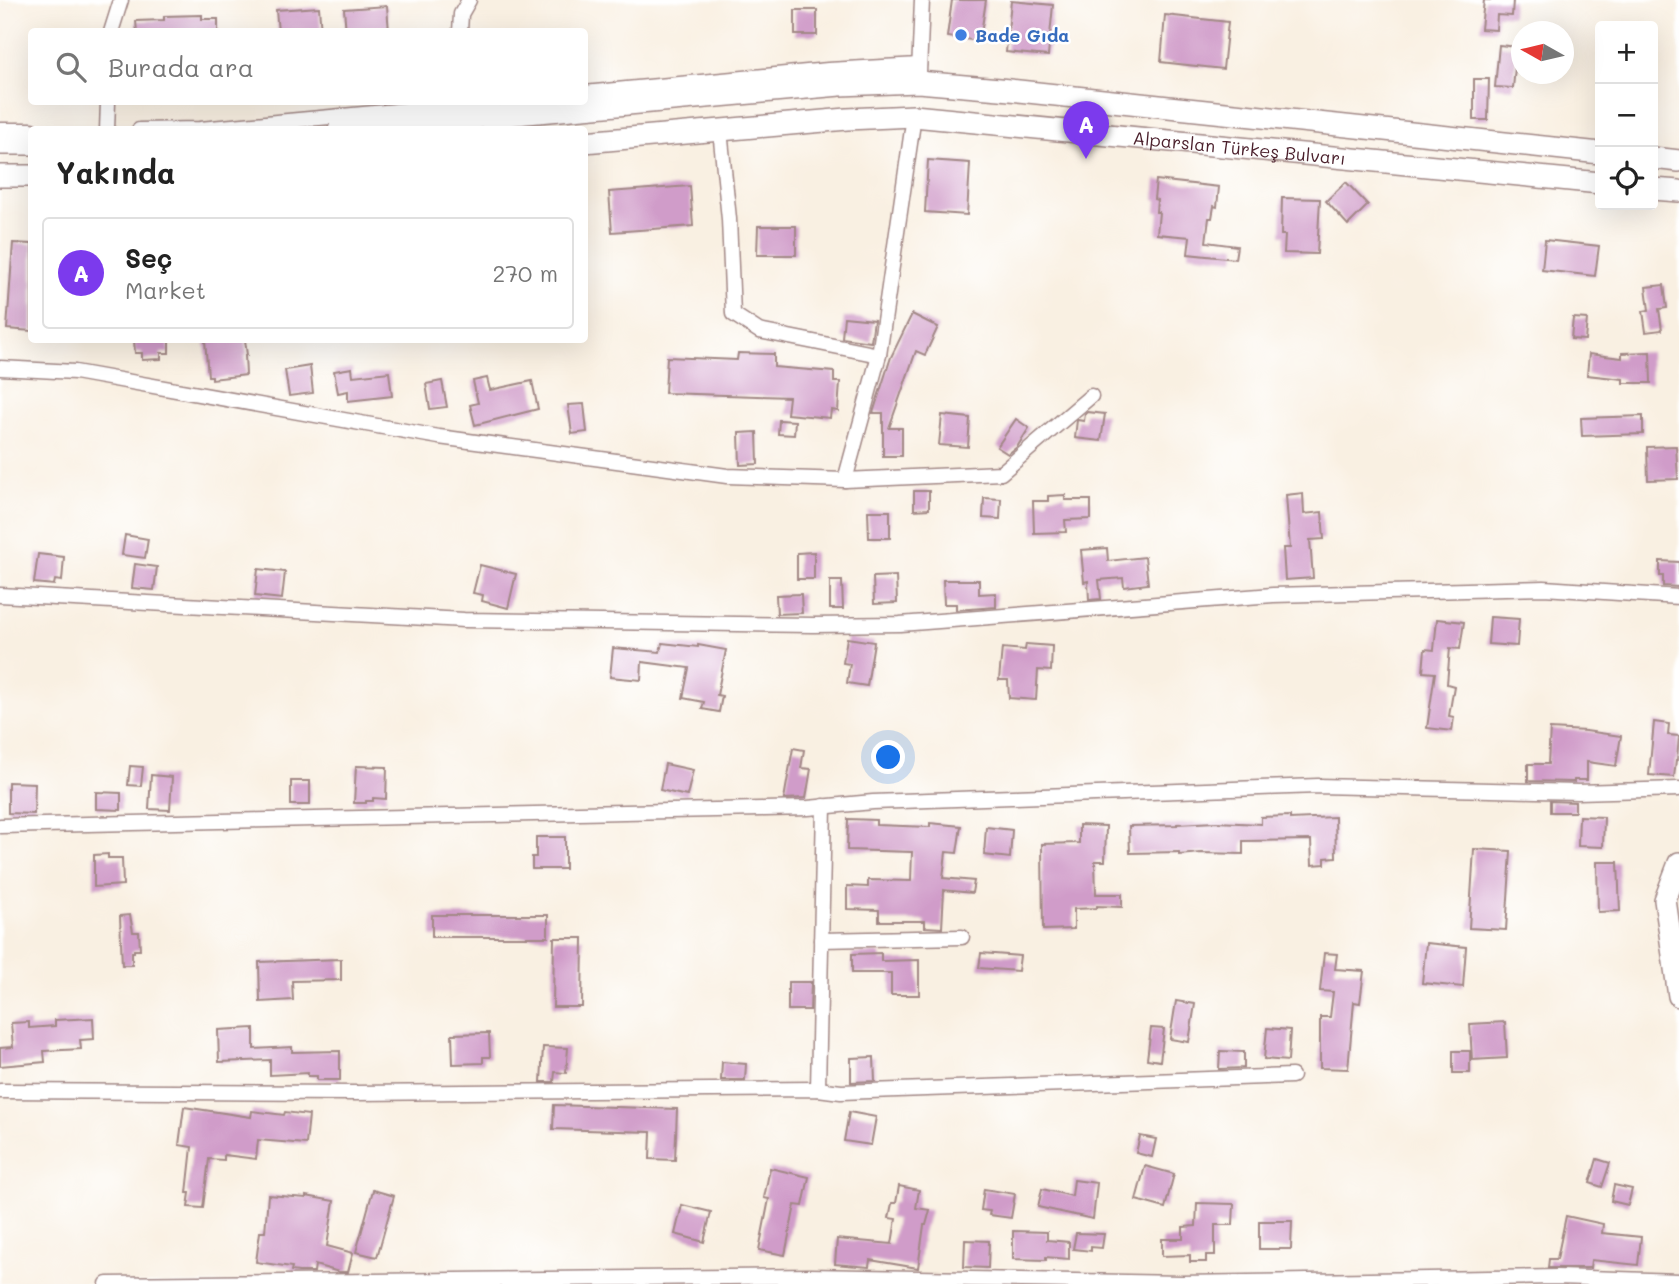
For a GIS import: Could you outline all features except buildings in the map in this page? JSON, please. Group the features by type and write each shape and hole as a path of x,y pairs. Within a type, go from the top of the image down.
{"main road":[{"path":"588,99 826,86 919,73 1014,90 1595,152"},
{"path":"363,126 488,105"},
{"name":"Alparslan Türkeş Bulvarı","path":"588,142 847,119 914,116 1595,183"},
{"path":"0,144 28,144"},
{"path":"1658,159 1679,161"},
{"path":"0,176 28,176"},
{"path":"1658,189 1679,191"},
{"path":"1679,863 1665,900 1679,990"}],"street":[{"path":"112,28 121,0"},
{"path":"460,28 461,14 469,0"},
{"path":"588,93 828,70 919,73 922,0"},
{"path":"107,126 108,105"},
{"path":"236,126 488,105"},
{"path":"845,480 879,355 914,116"},
{"path":"0,130 28,130"},
{"path":"720,130 729,219 733,314 759,331 879,355"},
{"path":"0,369 75,372 439,437 727,476 845,480 1001,473 1091,396"},
{"path":"0,595 464,620 813,625 900,624 1273,595 1544,588 1679,597"},
{"path":"0,826 824,806 1318,786 1578,792 1679,789"},
{"path":"818,1089 824,806"},
{"path":"821,940 961,937"},
{"path":"0,1091 370,1093 818,1089 841,1092 1292,1076"},
{"path":"107,1284 809,1276 1153,1283 1408,1282 1557,1277 1679,1281"}],"place":[{"name":"Bade Gıda","path":"961,35"},
{"name":"Seç","path":"1086,159"}]}
